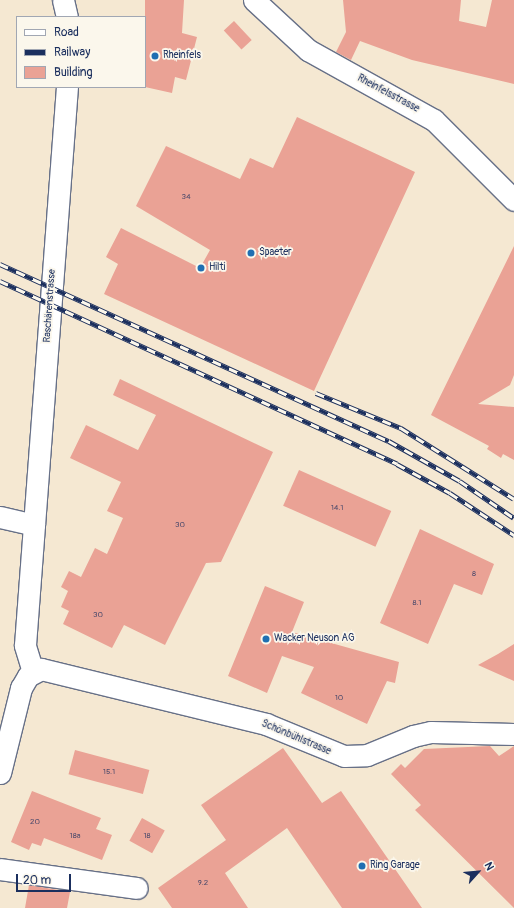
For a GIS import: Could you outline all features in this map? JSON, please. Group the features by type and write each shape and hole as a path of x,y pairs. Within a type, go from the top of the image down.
{"street":[{"path":"63,0 67,16"},
{"name":"Rheinfelsstrasse","path":"254,0 308,50 434,120 514,200"},
{"name":"Raschärenstrasse","path":"33,672 25,645 67,88"},
{"path":"0,517 34,525"},
{"name":"Schönbühlstrasse","path":"33,672 50,671 266,724 344,756 367,755 426,733 514,734"},
{"path":"0,773 21,688 33,672"},
{"path":"0,869 137,888"}],"building":[{"path":"145,0 184,0 182,33 197,37 186,80 175,77 172,93 146,87"},
{"path":"343,0 461,0 459,21 486,27 492,0 514,0 514,84 412,60 360,41 351,60 336,52 346,32"},
{"path":"234,21 252,40 241,50 224,31"},
{"name":"Spaeter","path":"297,117 415,172 314,391 104,294 118,264 106,257 121,228 200,268 210,250 136,206 166,146 240,179 250,158 273,168"},
{"path":"514,246 514,375 510,385 478,404 514,407 514,460 503,454 501,458 487,449 489,446 431,415"},
{"path":"120,379 273,452 221,562 206,563 165,645 124,625 112,648 63,624 69,611 61,607 68,591 61,587 69,571 81,577 95,548 107,554 123,518 107,511 121,482 70,458 86,425 138,450 156,415 113,395"},
{"path":"299,470 391,511 375,547 283,506"},
{"path":"420,529 494,564 482,595 454,584 428,644 380,623"},
{"path":"265,586 304,602 292,632 399,662 395,683 387,681 367,724 301,693 314,667 282,656 267,693 228,676"},
{"path":"514,644 514,681 478,665 498,654"},
{"path":"490,746 499,756 514,746 514,908 415,810 421,805 391,774 401,764 405,768 424,749"},
{"path":"283,748 322,803 341,791 422,908 342,908 287,828 225,873 248,908 172,908 158,888 226,840 201,805"},
{"path":"75,750 149,770 143,794 69,774"},
{"path":"32,791 101,818 96,829 112,835 102,860 44,838 41,846 32,843 29,850 11,842"},
{"path":"142,818 165,831 152,853 129,841"},
{"path":"29,885 70,892 67,908 25,908"}],"railway":[{"path":"0,264 389,441 460,481 514,518"},
{"path":"0,281 397,464 450,493 514,535"},
{"path":"316,393 401,428 514,499"}],"place":[{"name":"Rheinfels","path":"155,56"},
{"name":"Spaeter","path":"251,253"},
{"name":"Hilti","path":"201,268"},
{"name":"Wacker Neuson AG","path":"266,639"},
{"name":"Ring Garage","path":"362,866"}]}
